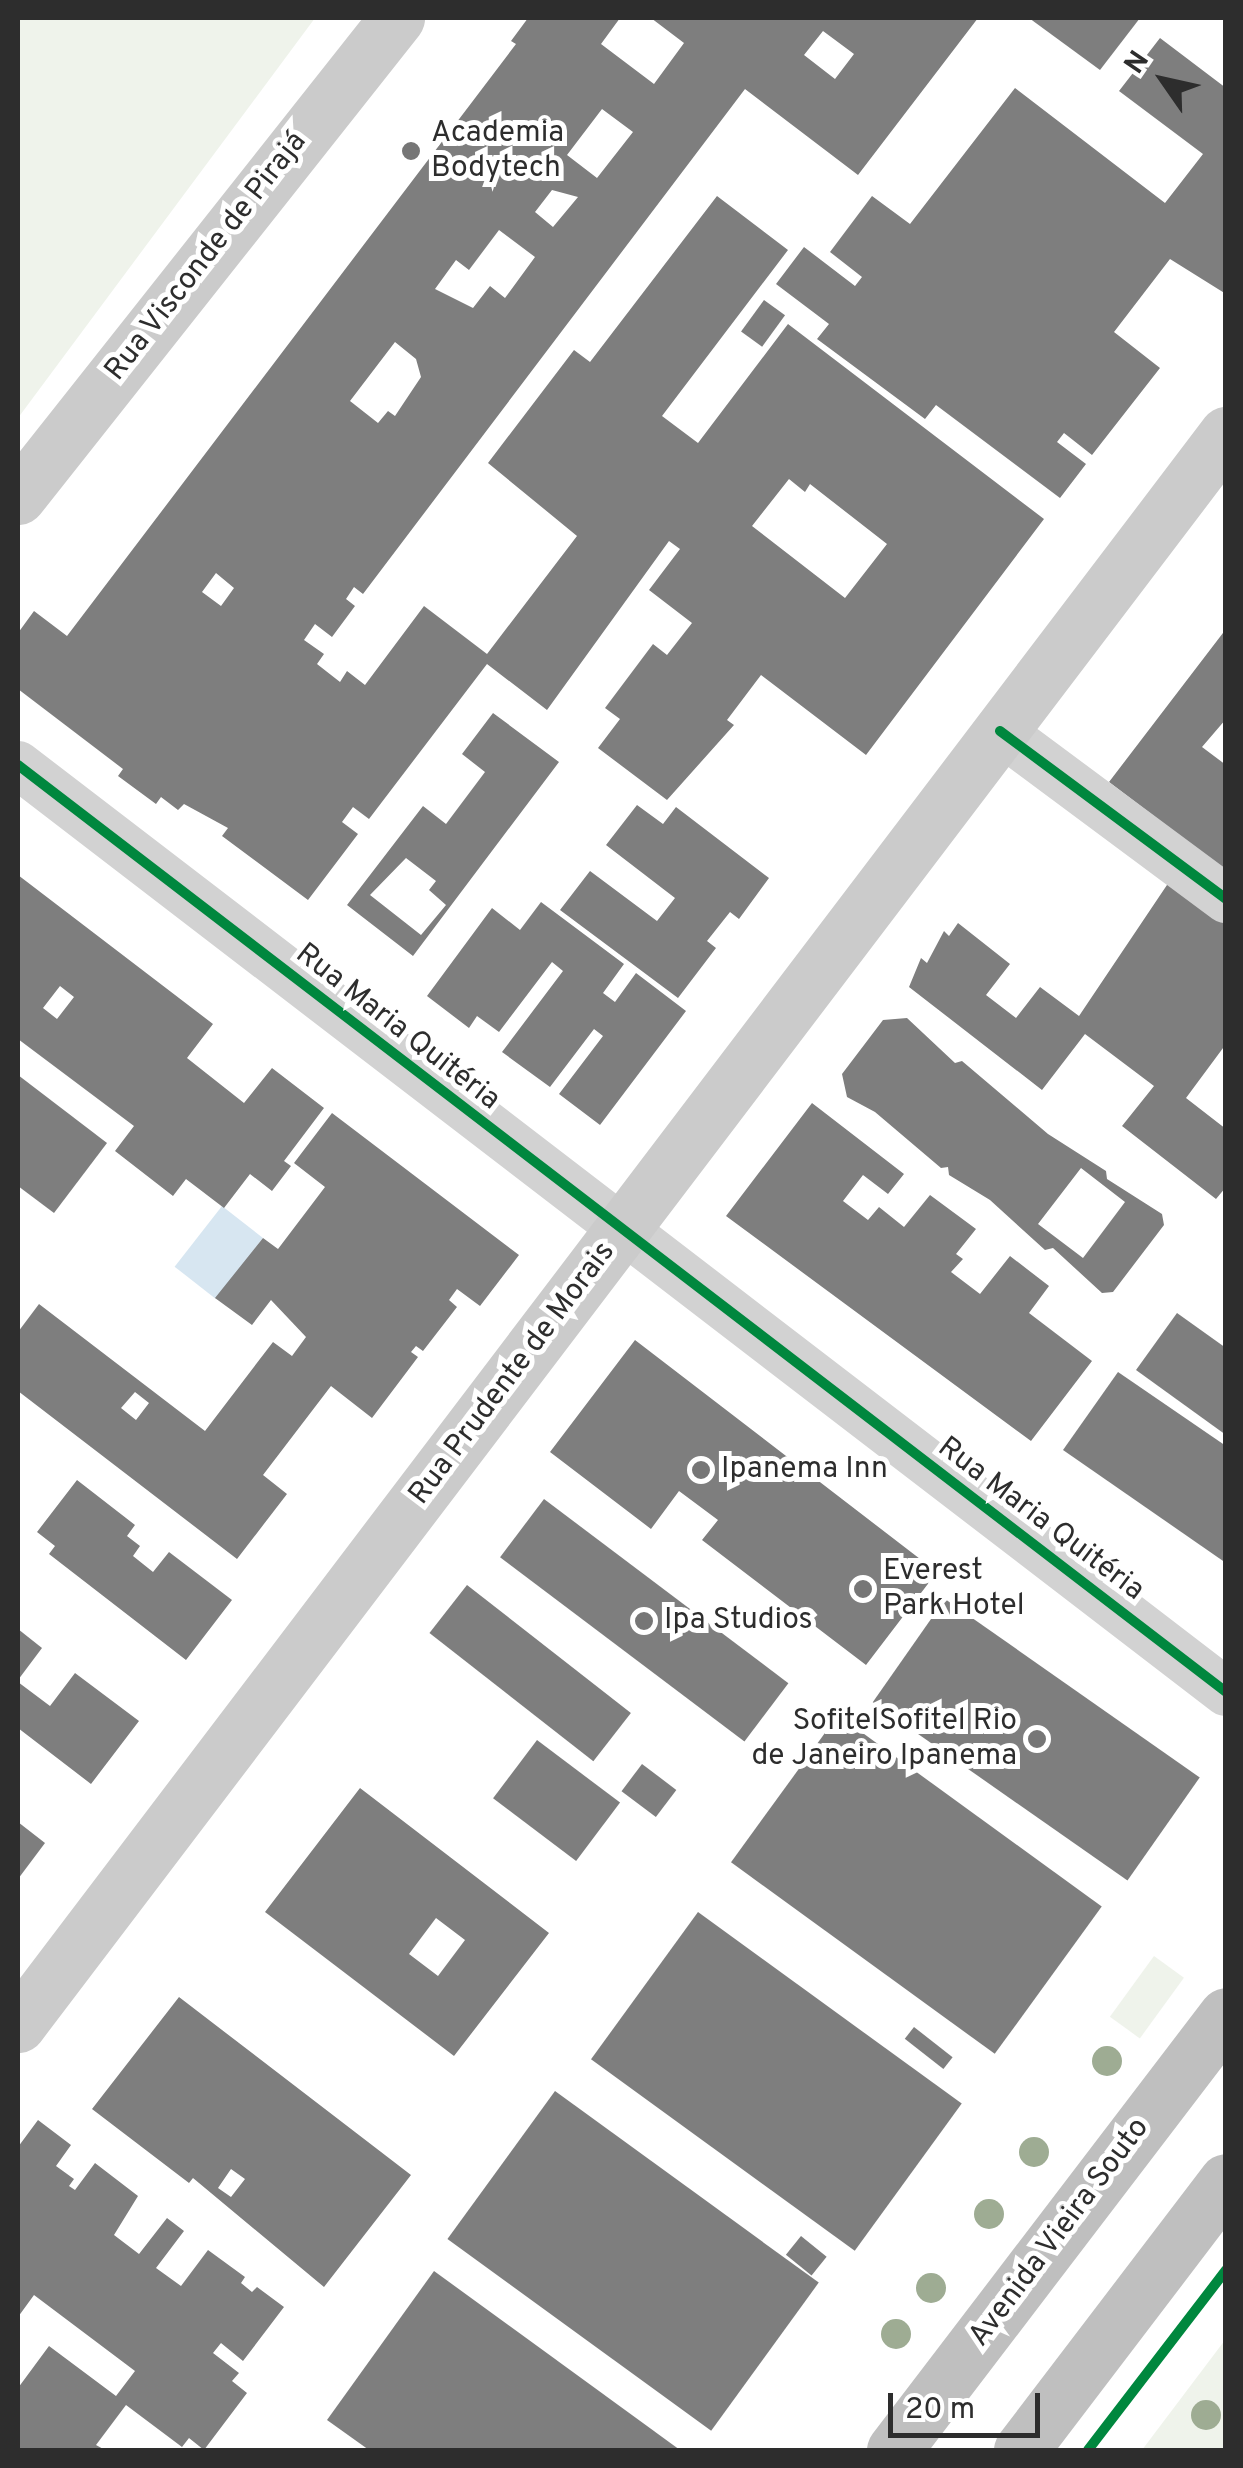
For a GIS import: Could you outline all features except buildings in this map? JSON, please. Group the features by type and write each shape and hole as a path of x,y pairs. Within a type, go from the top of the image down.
{"highway":[{"name":"Avenida Vieira Souto","path":"894,2450 1226,2014"},
{"path":"1021,2450 1226,2181"}],"main road":[{"name":"Rua Visconde de Pirajá","path":"18,498 397,18"},
{"name":"Rua Prudente de Morais","path":"18,2025 1226,434"}],"street":[{"path":"1000,731 1226,899"},
{"name":"Rua Maria Quitéria","path":"18,765 620,1233 1226,1692"}],"shaded area":[{"path":"18,18 315,18 18,418"},
{"path":"222,1206 263,1238 216,1299 175,1267"},
{"path":"1154,1956 1184,1978 1140,2038 1110,2017"},
{"path":"1225,2340 1225,2450 1142,2450"}],"cycle path":[{"path":"1000,731 1226,899"},
{"path":"18,765 1226,1692"},
{"path":"1088,2450 1226,2270"}],"place":[{"name":"Academia Bodytech","path":"411,151"},
{"name":"Ipanema Inn","path":"701,1470"},
{"name":"Everest Park Hotel","path":"863,1589"},
{"name":"Ipa Studios","path":"644,1621"},
{"name":"SofitelSofitel Rio de Janeiro Ipanema","path":"1037,1739"}]}
